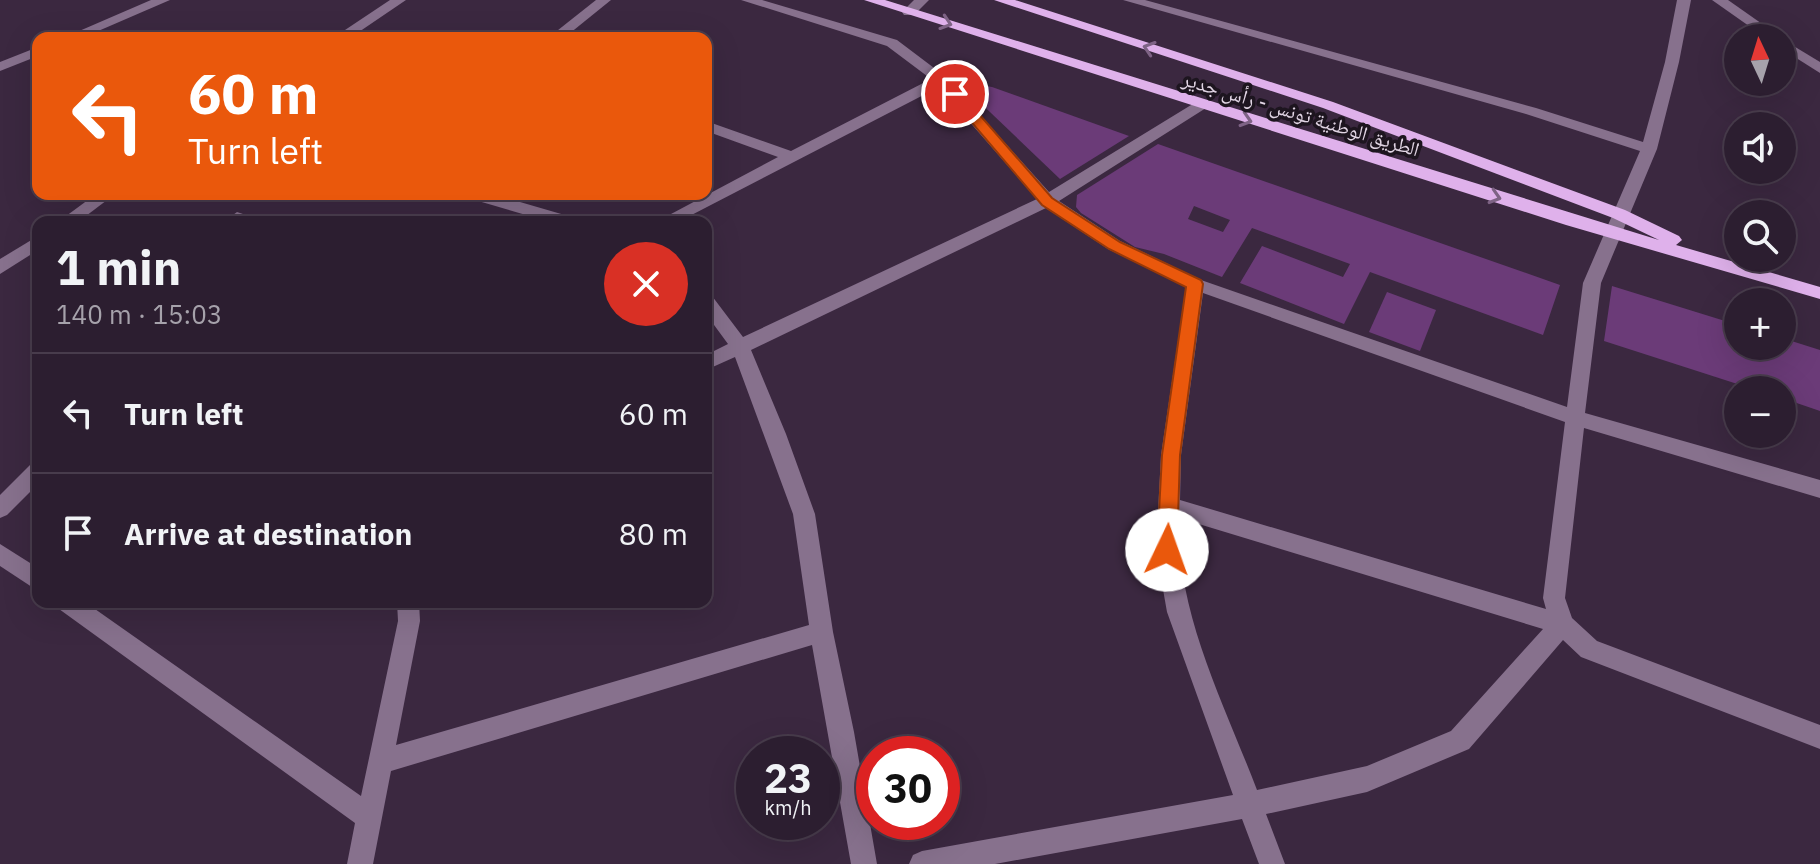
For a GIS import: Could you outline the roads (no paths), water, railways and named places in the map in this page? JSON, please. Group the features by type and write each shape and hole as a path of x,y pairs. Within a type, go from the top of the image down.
{"main road":[{"name":"الطريق الوطنية تونس - رأس جدير","path":"871,0 1613,234 1720,262 1820,293"},
{"name":"الطريق الوطنية تونس - رأس جدير","path":"1001,0 1328,105 1619,214 1720,262"}],"street":[{"path":"85,32 163,0"},
{"path":"349,32 399,0"},
{"path":"563,32 604,0"},
{"path":"748,0 892,43 941,80 1047,201 1114,245 1195,284 1530,399 1575,418 1820,489"},
{"path":"909,12 922,0"},
{"path":"1130,0 1531,111 1649,149"},
{"path":"1562,624 1554,598 1592,283 1649,149 1672,62 1684,0"},
{"path":"1719,0 1754,24"},
{"path":"1796,53 1820,69"},
{"path":"0,67 32,54"},
{"path":"712,197 941,80"},
{"path":"712,360 1047,201 1201,105"},
{"path":"712,128 790,156"},
{"path":"75,216 98,200"},
{"path":"494,200 549,216"},
{"path":"675,216 706,200"},
{"path":"0,268 32,246"},
{"path":"1195,284 1171,455 1167,550 1178,612 1272,864"},
{"path":"712,309 740,347 776,434 804,514 821,632 864,864"},
{"path":"0,509 32,476"},
{"path":"1169,506 1562,624 1589,649 1820,737"},
{"path":"0,554 32,577"},
{"path":"75,608 369,817"},
{"path":"360,864 409,621 408,608"},
{"path":"922,864 1248,805 1367,779 1460,740 1562,624"},
{"path":"380,762 821,632"}]}
